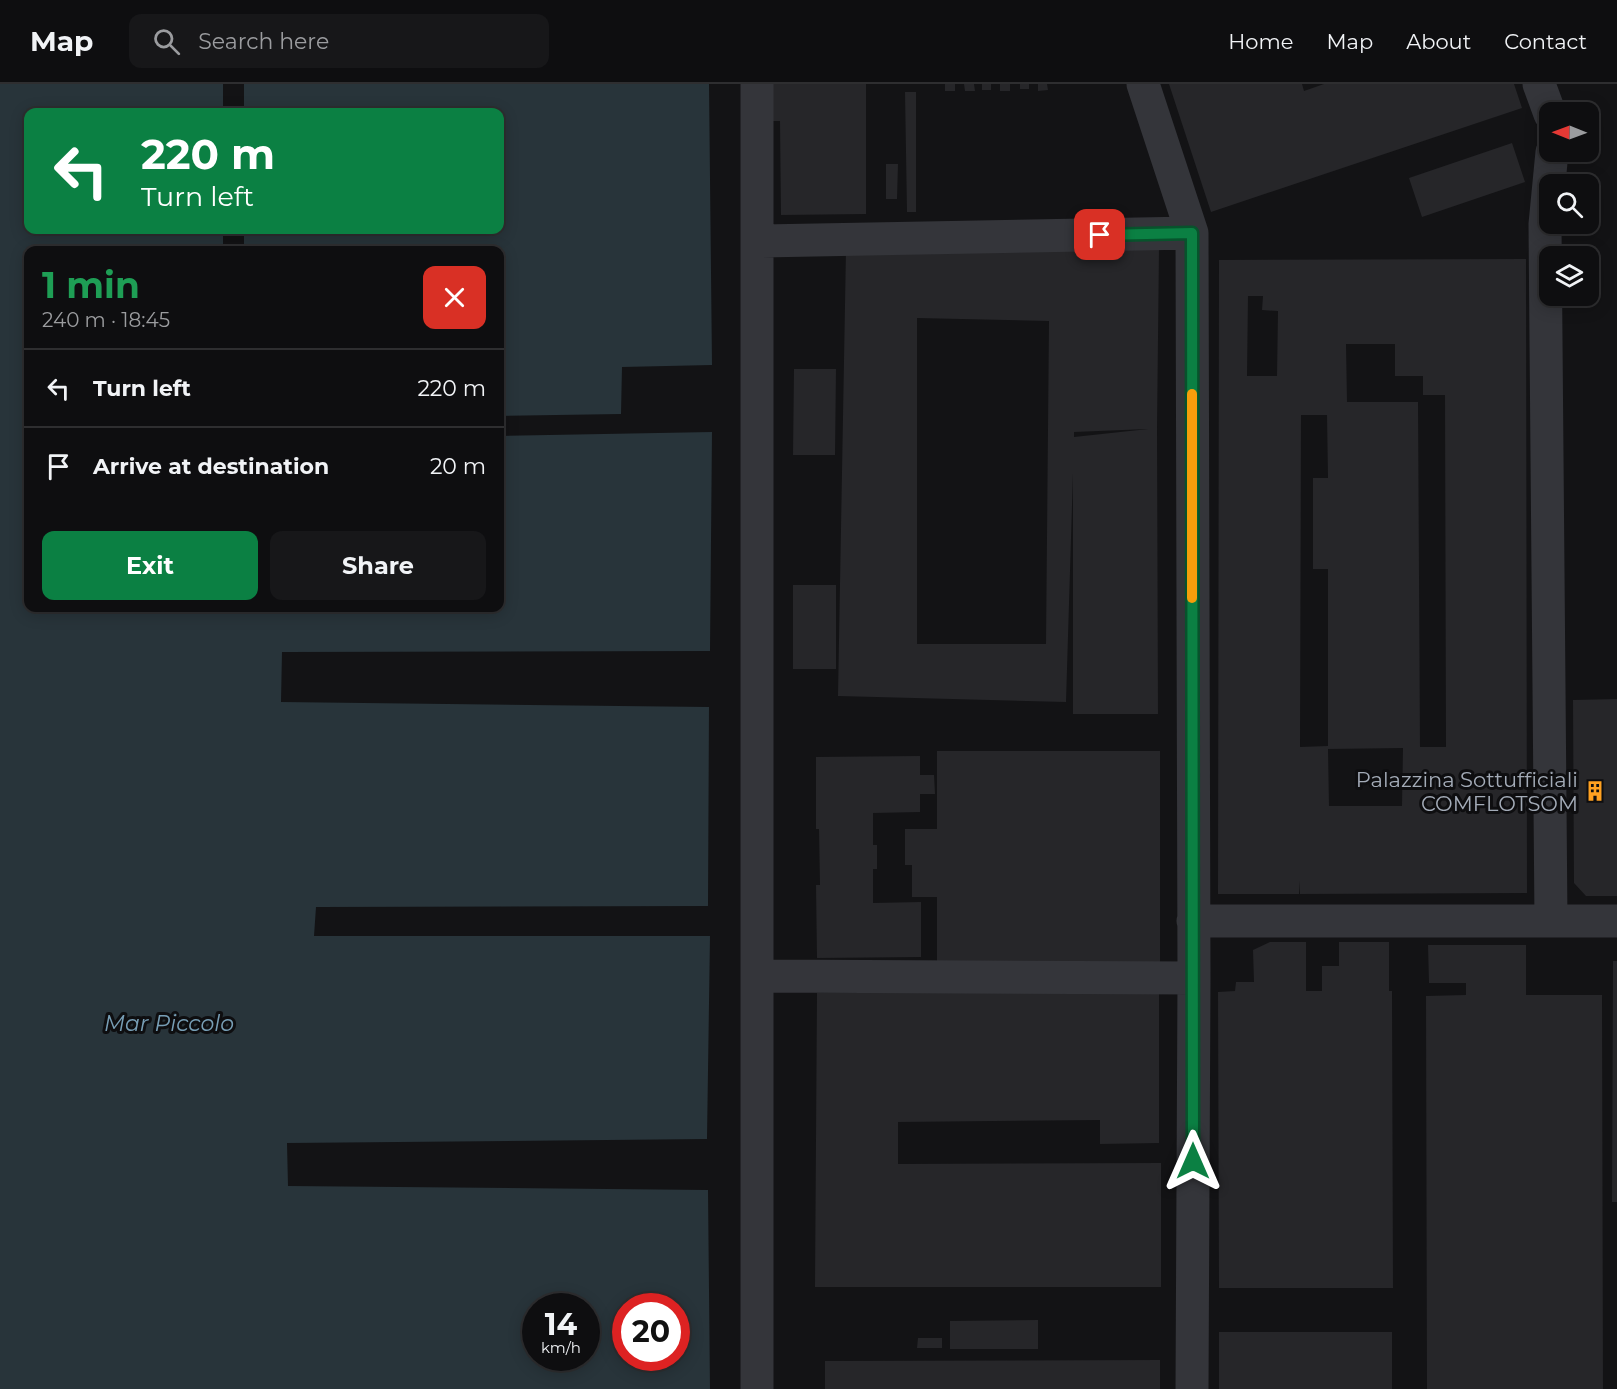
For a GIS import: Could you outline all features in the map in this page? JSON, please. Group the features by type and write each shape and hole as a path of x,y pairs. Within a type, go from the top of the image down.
{"street":[{"path":"757,84 757,1389"},
{"path":"1143,84 1192,233 1194,978 1192,1389"},
{"path":"1539,84 1546,102"},
{"path":"1551,162 1545,224 1551,921"},
{"path":"757,241 1192,233"},
{"path":"1193,921 1617,921"},
{"path":"757,976 1194,978"}],"water":[{"name":"Mar Piccolo","path":"0,84 223,84 223,108 24,108 24,234 223,234 223,246 24,246 24,612 504,612 504,436 712,432 710,651 282,652 281,702 709,707 708,906 316,907 314,936 710,936 707,1139 287,1143 288,1186 708,1190 710,1389 0,1389"},
{"path":"244,84 709,84 712,365 622,367 621,414 504,416 504,246 244,246 244,234 504,234 504,108 244,108"}],"building":[{"path":"762,84 866,84 866,214 781,215 780,121 763,121"},
{"path":"945,84 955,84 955,91 945,91"},
{"path":"964,84 974,84 975,91 965,91"},
{"path":"982,84 991,84 991,90 982,90"},
{"path":"1000,84 1010,84 1010,91 1000,91"},
{"path":"1020,84 1029,84 1029,89 1020,89"},
{"path":"1038,84 1047,84 1048,90 1038,91"},
{"path":"1169,84 1302,84 1304,91 1324,84 1514,84 1522,108 1211,212"},
{"path":"905,92 916,92 916,212 907,212"},
{"path":"1512,143 1525,182 1422,217 1409,178"},
{"path":"886,164 898,164 897,199 886,199"},
{"path":"846,249 1159,249 1158,714 1073,714 1073,473 1066,702 838,696","holes":["917,318 1049,321 1046,644 917,644","1148,429 1074,437 1074,432"]},
{"path":"1526,259 1527,893 1300,894 1299,881 1299,894 1218,894 1219,260","holes":["1248,296 1263,296 1262,310 1278,311 1277,376 1247,376","1346,344 1395,344 1395,376 1423,376 1423,395 1445,395 1446,747 1420,747 1418,402 1347,402","1301,415 1327,415 1328,478 1313,478 1313,569 1328,569 1328,746 1300,747","1403,748 1402,806 1329,806 1328,749"]},
{"path":"794,369 836,369 835,455 793,455"},
{"path":"793,585 836,585 836,669 793,669"},
{"name":"Palazzina Sottufficiali COMFLOTSOM","path":"1617,699 1617,896 1586,896 1574,883 1573,700"},
{"path":"937,751 1160,751 1160,963 937,963 937,897 912,897 912,865 905,865 905,829 937,829"},
{"path":"920,756 920,775 934,775 935,794 920,794 920,812 873,813 873,845 877,845 877,869 873,869 873,903 921,902 921,957 817,958 816,885 820,885 819,829 816,829 816,757"},
{"path":"1270,942 1306,942 1306,991 1322,991 1322,966 1339,966 1339,942 1389,942 1389,991 1392,991 1393,1288 1219,1288 1218,992 1235,991 1236,982 1254,982 1253,950"},
{"path":"1428,945 1526,945 1526,995 1602,995 1603,1389 1427,1389 1426,996 1466,995 1466,983 1429,983"},
{"path":"1613,961 1617,961 1617,1202 1612,1202"},
{"path":"817,993 1159,993 1159,1143 1100,1144 1100,1120 898,1122 898,1164 1161,1163 1161,1287 815,1287"},
{"path":"1038,1320 1038,1349 950,1349 950,1321"},
{"path":"1219,1332 1392,1332 1392,1389 1219,1389"},
{"path":"918,1338 942,1338 942,1348 917,1348"},
{"path":"1160,1360 1160,1389 825,1389 825,1361"}],"slow traffic":[{"path":"1192,394 1192,598"}],"place":[{"name":"Palazzina Sottufficiali COMFLOTSOM","path":"1595,791"}],"route":[{"path":"1100,235 1192,233 1193,1161"}]}
